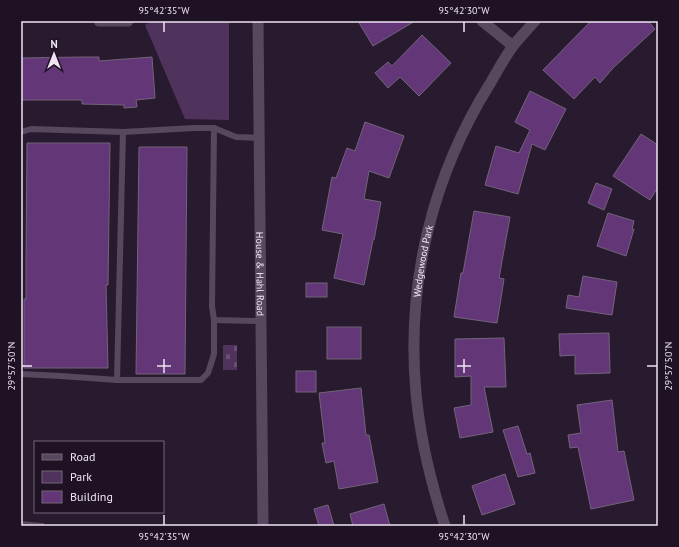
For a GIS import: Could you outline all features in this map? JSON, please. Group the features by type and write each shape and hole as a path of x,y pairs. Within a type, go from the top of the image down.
{"street":[{"path":"99,21 128,21"},
{"name":"House & Hahl Road","path":"258,21 264,526"},
{"path":"482,21 513,46"},
{"name":"Wedgewood Park","path":"444,526 435,497 423,441 416,394 414,342 417,293 425,240 440,188 456,148 481,98 513,46 535,21"}],"lane":[{"path":"21,374 117,380 201,380 208,373 214,354 214,320 212,306 214,128"},
{"path":"21,132 31,129 123,132 214,128 236,137 259,138"},
{"path":"117,380 123,132"},
{"path":"214,320 261,321"},
{"path":"21,524 42,526"}],"green space":[{"path":"153,21 229,21 229,120 185,119 145,25"},
{"path":"223,345 237,345 237,370 223,370"}],"building":[{"path":"358,21 415,21 373,46"},
{"path":"591,21 648,21 655,29 613,68 600,83 595,77 574,99 543,70"},
{"path":"422,35 451,63 419,96 400,77 388,88 375,73 388,62 392,66"},
{"path":"99,57 99,61 152,57 155,98 136,100 137,107 124,108 124,105 82,104 82,100 21,100 21,58"},
{"path":"530,91 566,109 545,150 532,144 518,194 485,185 496,146 519,153 530,130 515,122"},
{"path":"365,122 404,136 389,178 369,171 364,199 381,202 364,285 334,278 343,234 322,230 332,177 336,178 347,148 355,151"},
{"path":"641,134 658,145 658,187 650,200 613,176"},
{"path":"27,143 110,143 108,285 106,285 108,368 24,368"},
{"path":"139,147 187,147 185,374 136,374"},
{"path":"596,183 612,189 604,210 588,203"},
{"path":"474,211 510,217 499,278 504,279 497,323 454,317 461,273 463,273"},
{"path":"608,213 634,221 632,229 634,229 626,256 597,246"},
{"path":"583,276 617,282 612,315 566,308 568,295 579,297"},
{"path":"306,283 327,283 327,297 306,297"},
{"path":"327,327 361,327 361,359 327,359"},
{"path":"609,333 610,373 575,374 575,355 560,356 559,334"},
{"path":"504,338 506,387 484,387 493,432 460,438 454,408 471,405 471,376 455,377 455,339"},
{"path":"296,371 316,371 316,392 296,392"},
{"path":"361,388 366,435 369,435 378,482 339,489 334,461 326,463 322,443 325,443 319,393"},
{"path":"612,400 618,452 624,451 634,500 591,509 578,447 570,448 568,435 581,433 577,405"},
{"path":"518,426 527,454 530,453 535,473 518,477 503,430"},
{"path":"505,474 515,504 482,515 472,486"},
{"path":"384,504 390,526 353,526 350,514"},
{"path":"328,505 334,526 319,526 314,509"}]}
